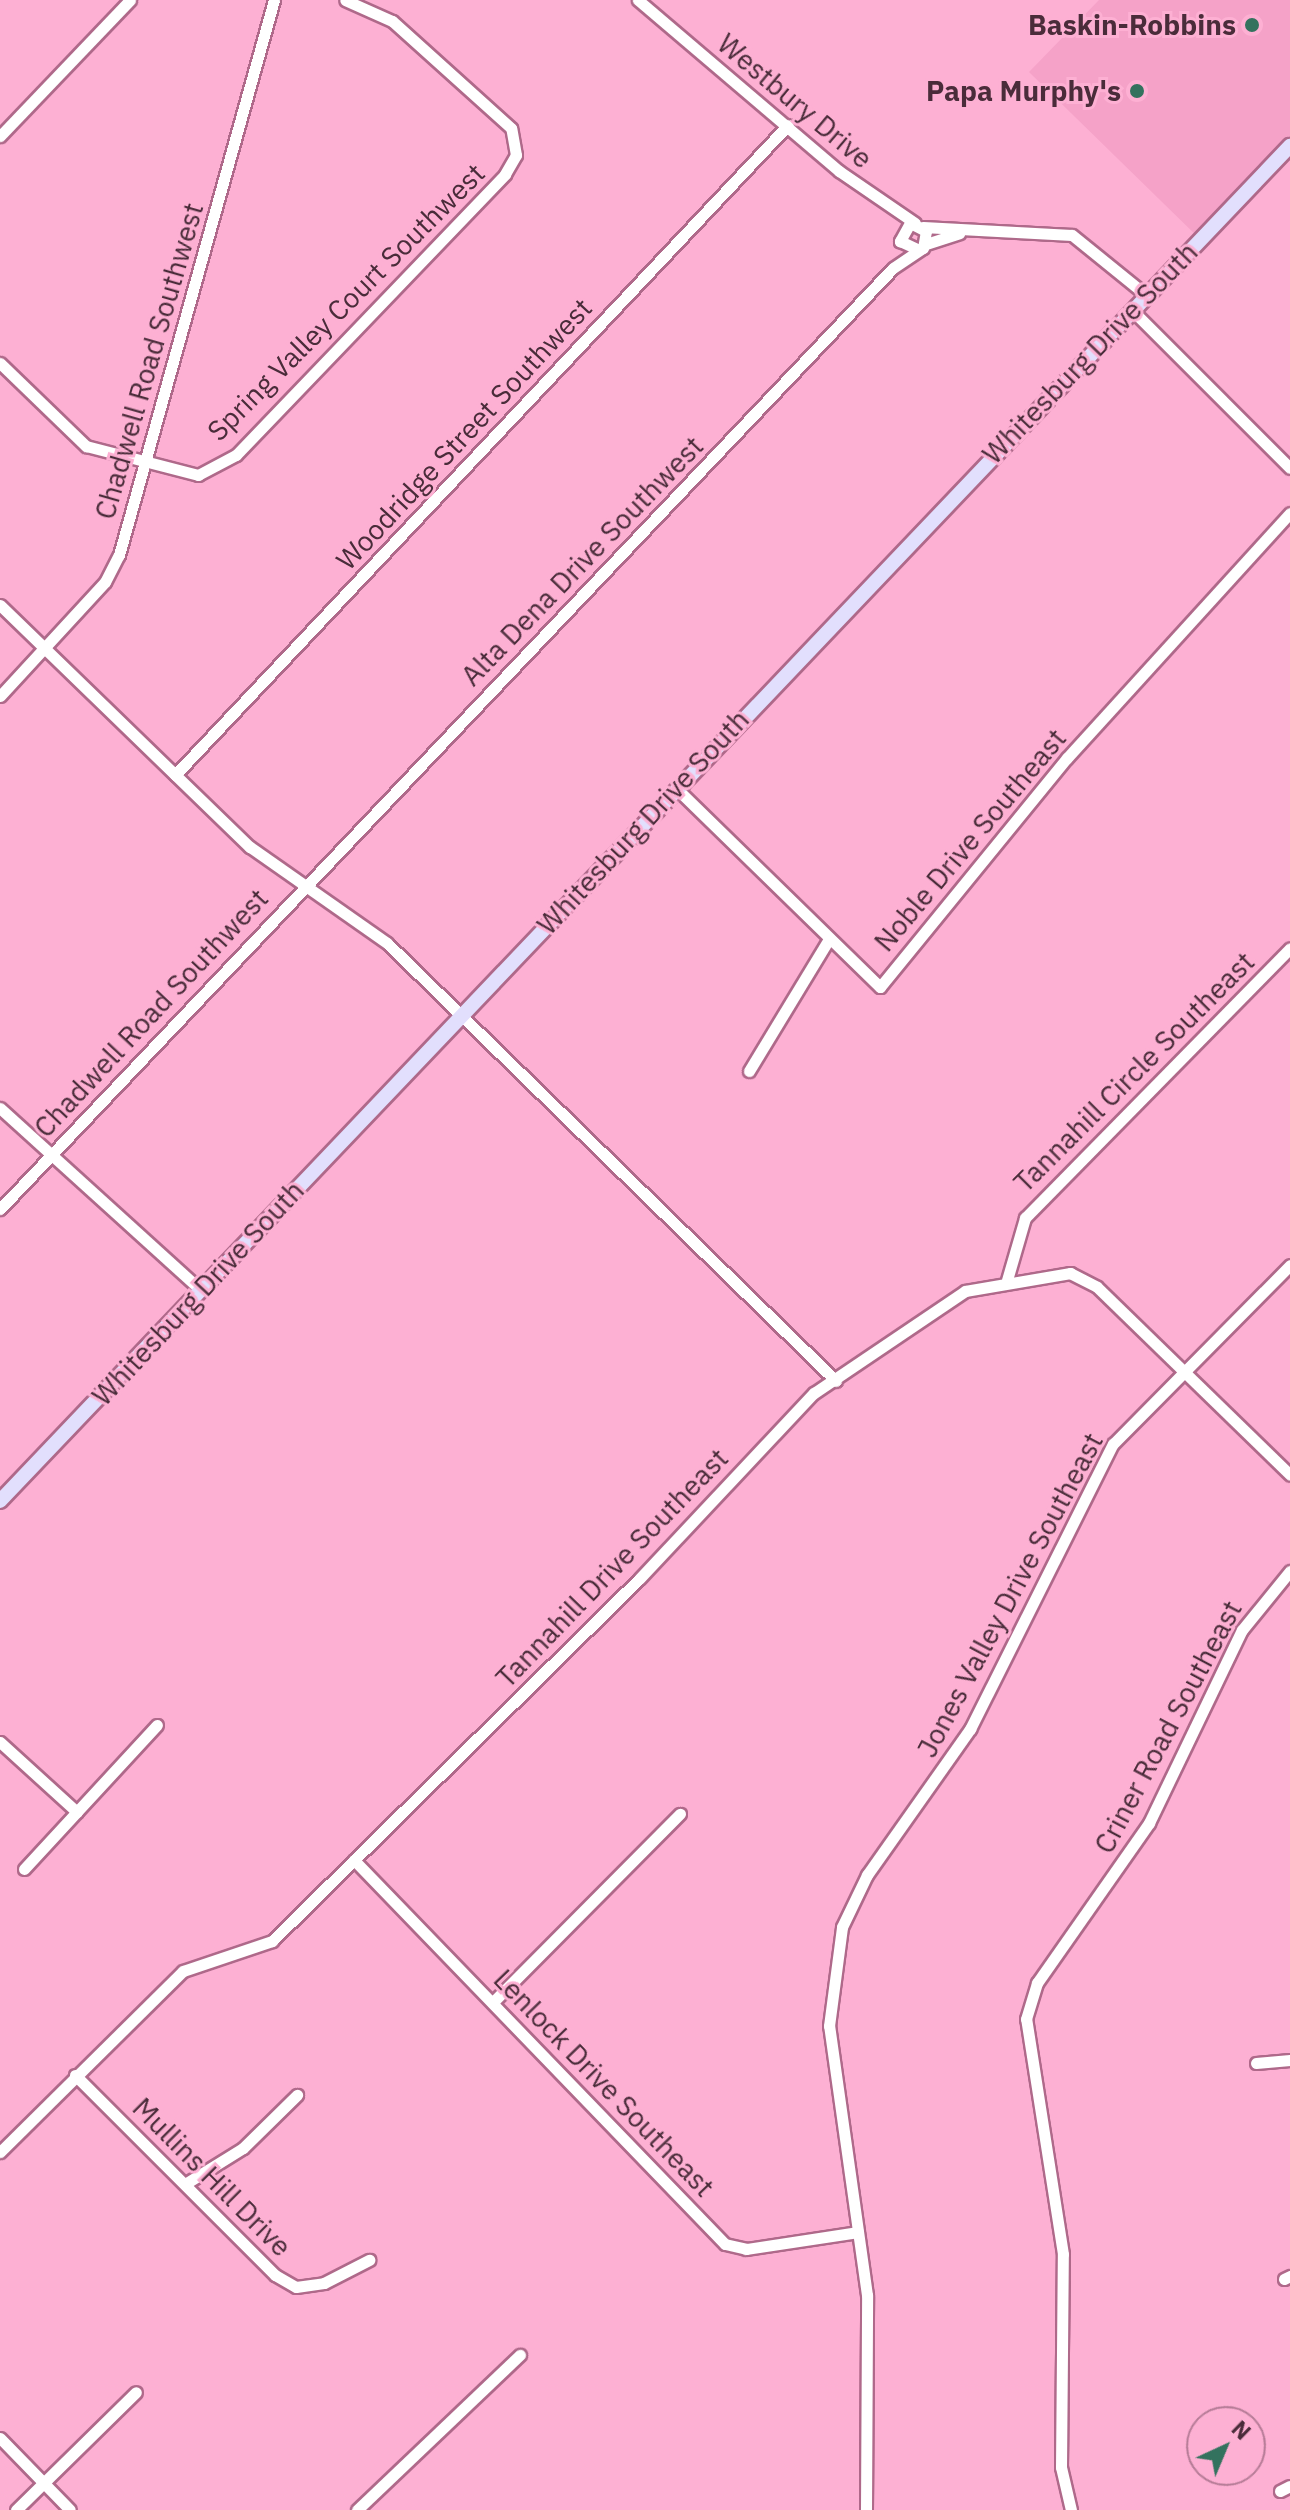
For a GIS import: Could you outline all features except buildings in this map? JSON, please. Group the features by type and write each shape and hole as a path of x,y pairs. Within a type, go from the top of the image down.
{"main road":[{"name":"Whitesburg Drive South","path":"0,1501 1290,146"}],"street":[{"path":"0,136 130,0"},
{"name":"Chadwell Road Southwest","path":"0,696 46,650 105,582 145,466 274,0"},
{"name":"Spring Valley Court Southwest","path":"0,363 86,446 145,466 198,475 236,455 516,155 511,128 460,75 392,21 345,0"},
{"name":"Westbury Drive","path":"638,0 885,207 919,225 959,233 1072,235 1146,295"},
{"name":"Woodridge Street Southwest","path":"175,775 788,125"},
{"name":"Westbury Drive","path":"885,207 900,237"},
{"path":"900,237 919,225 922,247"},
{"name":"Westbury Drive","path":"922,247 959,233"},
{"path":"900,237 922,247"},
{"name":"Alta Dena Drive Southwest","path":"893,268 900,237"},
{"name":"Alta Dena Drive Southwest","path":"305,886 893,268 922,247"},
{"path":"1132,310 1290,468"},
{"name":"Noble Drive Southeast","path":"676,788 880,987 1067,758 1290,513"},
{"path":"0,605 250,847 387,943 836,1381"},
{"name":"Chadwell Road Southwest","path":"0,1209 305,886"},
{"path":"749,1071 829,939"},
{"name":"Tannahill Circle Southeast","path":"1007,1280 1025,1218 1290,948"},
{"path":"0,1108 201,1290"},
{"name":"Jones Valley Drive Southeast","path":"866,2510 867,2295 829,2026 842,1927 867,1875 970,1729 1113,1444 1290,1265"},
{"name":"Tannahill Drive Southeast","path":"0,2152 183,1971 272,1941 814,1393 965,1291 1007,1280 1070,1273 1097,1287 1290,1475"},
{"name":"Criner Road Southeast","path":"1071,2510 1061,2467 1063,2254 1026,2019 1037,1983 1149,1823 1242,1630 1290,1571"},
{"path":"24,1869 157,1725"},
{"path":"0,1742 77,1812"},
{"path":"494,2001 680,1814"},
{"name":"Lenlock Drive Southeast","path":"354,1860 494,2001 725,2244 746,2249 858,2232"},
{"path":"1256,2063 1290,2060"},
{"name":"Mullins Hill Drive","path":"75,2075 267,2267 296,2287 324,2283 369,2260"},
{"path":"185,2184 243,2148 297,2095"},
{"path":"357,2510 520,2355"},
{"path":"16,2510 136,2392"},
{"path":"0,2438 70,2510"}],"shaded area":[{"path":"1099,0 1290,0 1290,156 1204,243 1029,72"}],"place":[{"name":"Baskin-Robbins","path":"1252,25"},
{"name":"Papa Murphy's","path":"1137,91"}]}
